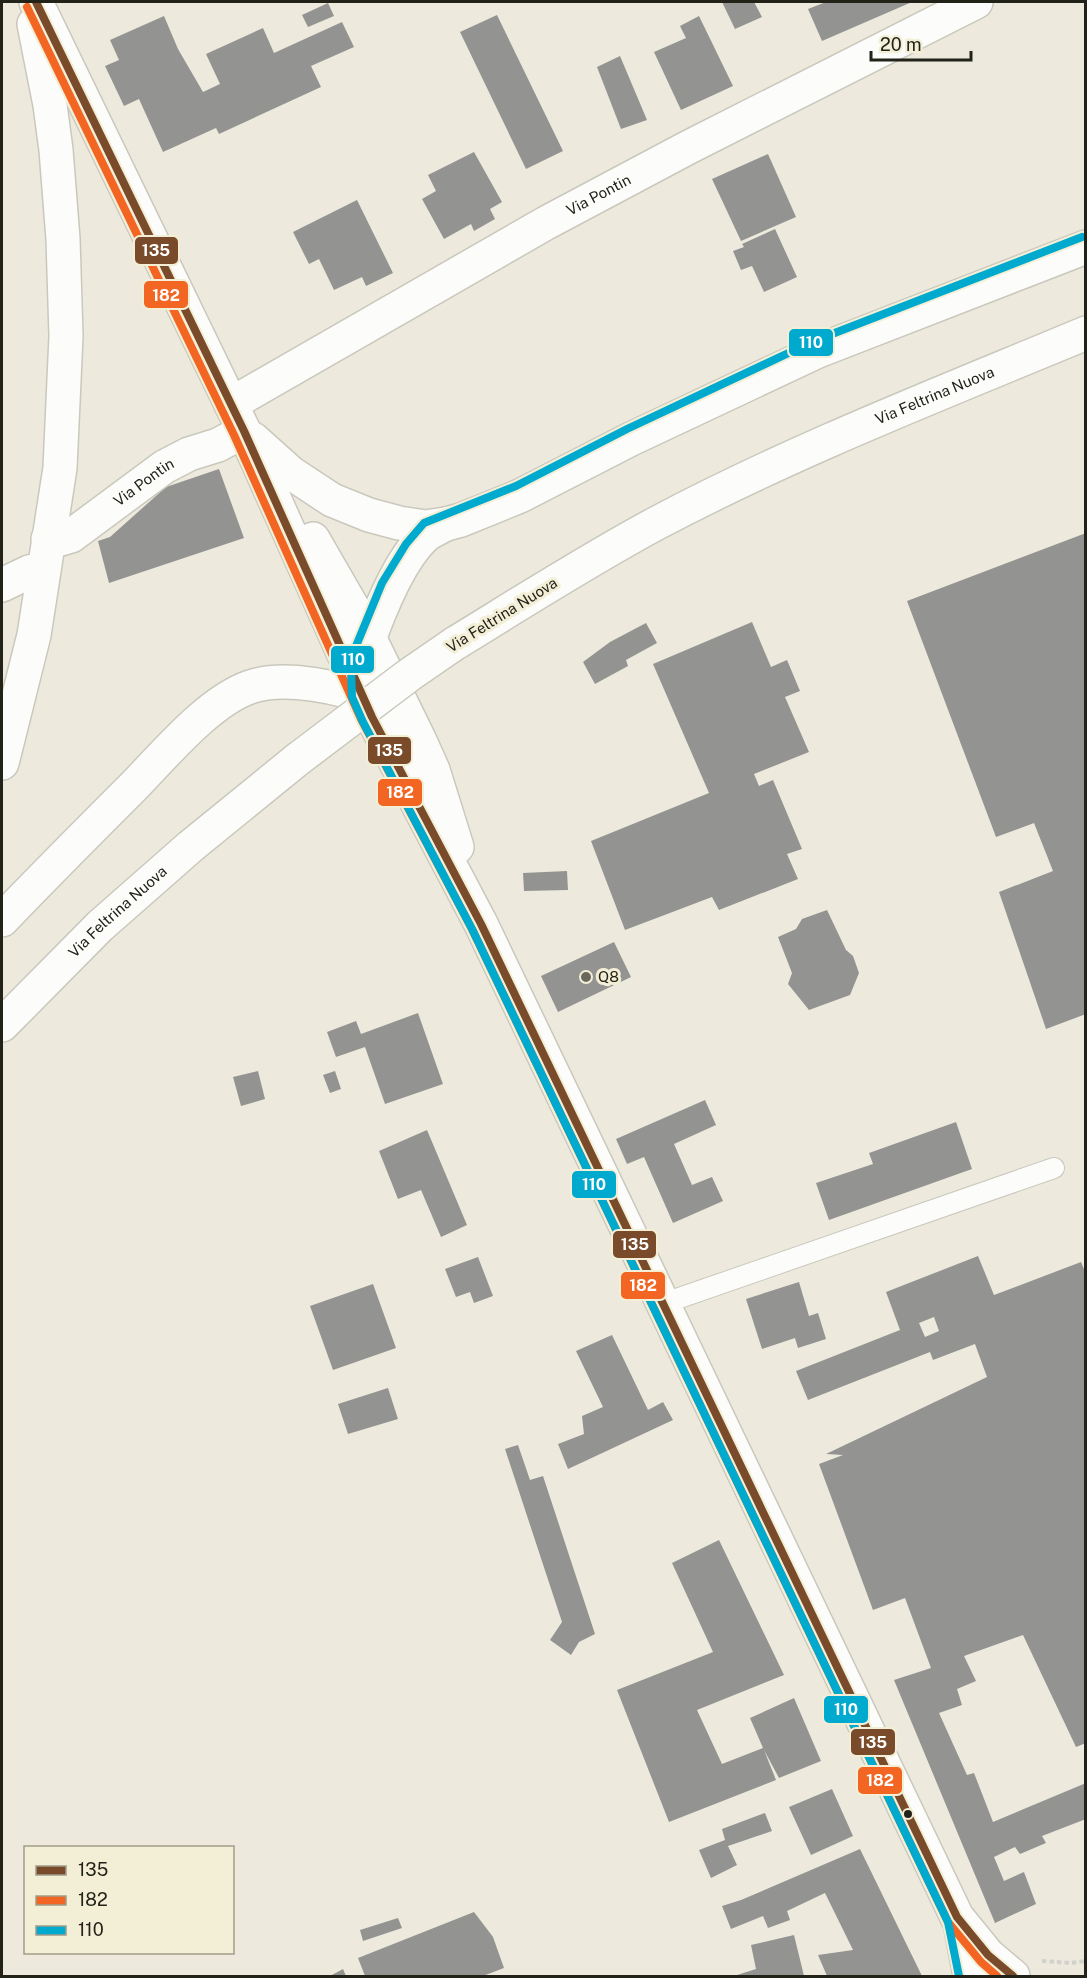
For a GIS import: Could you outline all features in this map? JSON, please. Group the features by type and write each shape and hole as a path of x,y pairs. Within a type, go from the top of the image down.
{"main road":[{"path":"2,763 34,635 60,468 66,336 63,239 56,150 50,105 28,2"},
{"path":"36,2 238,417 362,696 481,924 958,1918 970,1977"},
{"name":"Via Pontin","path":"2,585 29,572 61,539 71,536 164,467 189,454 218,445 238,417 394,309 689,147 976,2"},
{"path":"362,696 361,668 369,639 391,588 411,555 426,536 446,525 520,496 631,439 818,351 1086,247"},
{"name":"Via Feltrina Nuova","path":"2,1025 100,926 191,846 298,759 454,644 657,523 756,473 1086,333"},
{"path":"238,417 291,473 332,500 369,515 399,523 425,527 446,525"},
{"path":"238,417 314,541 369,639 416,732 433,770 481,924"},
{"path":"2,920 176,743 232,695 260,684 317,685 345,690 381,705 391,719 435,808 471,893"},
{"path":"958,1918 988,1955 1013,1977"}],"lane":[{"path":"662,1304 1054,1168"}],"building":[{"path":"722,2 754,2 762,17 735,29"},
{"path":"826,2 912,2 822,41 808,9"},
{"path":"328,3 334,16 308,27 302,15"},
{"path":"497,15 563,151 526,169 460,32"},
{"path":"164,16 178,49 203,92 220,84 206,54 263,28 274,53 342,22 354,47 311,66 321,87 219,134 216,128 163,152 139,99 124,106 105,66 119,60 110,40"},
{"path":"699,16 733,86 681,110 654,52 686,38 680,26"},
{"path":"620,56 647,120 621,129 597,67"},
{"path":"474,152 502,202 490,209 495,219 474,231 471,224 444,239 422,199 436,191 428,175"},
{"path":"768,154 796,217 741,241 712,179"},
{"path":"357,200 393,273 366,286 362,277 334,290 319,259 309,264 293,232"},
{"path":"775,229 797,277 764,292 752,266 741,270 733,251 744,247 742,244"},
{"path":"219,469 244,538 109,583 98,541 110,537 166,487"},
{"path":"1086,533 1086,1014 1046,1029 999,892 1053,871 1034,823 996,837 907,601"},
{"path":"752,622 771,667 787,660 800,691 785,697 809,752 754,774 759,786 773,780 802,849 787,854 798,879 719,910 712,897 625,930 591,841 709,793 653,664"},
{"path":"646,623 657,643 626,660 628,666 595,684 583,662 610,642"},
{"path":"567,871 568,890 524,891 523,873"},
{"path":"827,910 846,950 853,956 859,973 850,995 809,1010 788,984 792,973 778,937 796,929 802,919"},
{"name":"Q8","path":"614,942 631,977 558,1012 541,976"},
{"path":"418,1013 443,1084 385,1104 365,1047 336,1057 327,1032 356,1021 361,1034"},
{"path":"258,1071 265,1099 241,1106 233,1077"},
{"path":"335,1071 341,1089 330,1093 323,1075"},
{"path":"705,1100 716,1125 674,1144 692,1185 712,1177 723,1201 673,1223 644,1157 627,1164 616,1139"},
{"path":"956,1122 972,1169 829,1220 816,1183 873,1164 869,1153"},
{"path":"427,1130 467,1225 441,1237 421,1190 398,1199 379,1151"},
{"path":"978,1256 994,1295 1081,1262 1086,1274 1086,1743 1076,1747 1023,1635 964,1656 976,1681 957,1689 962,1705 939,1713 967,1775 974,1773 993,1822 1086,1783 1086,1819 1042,1836 1046,1843 1020,1854 1015,1847 994,1857 1004,1881 1024,1872 1036,1904 995,1923 894,1680 931,1668 905,1598 873,1610 819,1464 843,1455 826,1454 987,1377 975,1344 933,1360 930,1352 808,1400 796,1371 900,1330 886,1292","holes":["934,1317 939,1331 925,1337 919,1323"]},
{"path":"478,1257 493,1296 474,1303 470,1292 456,1297 445,1269"},
{"path":"799,1282 809,1316 818,1313 826,1339 798,1348 795,1338 762,1349 746,1299"},
{"path":"373,1284 396,1348 333,1370 310,1306"},
{"path":"612,1335 648,1410 663,1402 673,1420 568,1469 558,1444 584,1434 582,1416 603,1407 576,1351"},
{"path":"388,1388 398,1419 348,1434 338,1404"},
{"path":"518,1445 530,1480 543,1476 595,1634 579,1642 571,1655 550,1640 562,1622 505,1449"},
{"path":"719,1540 784,1675 697,1710 722,1764 763,1748 750,1718 794,1698 821,1761 779,1778 764,1750 776,1780 669,1822 617,1690 713,1652 672,1563"},
{"path":"832,1789 853,1836 811,1855 789,1807"},
{"path":"765,1813 772,1831 728,1846 737,1865 711,1878 699,1850 725,1840 722,1829"},
{"path":"860,1849 922,1976 827,1976 818,1955 853,1950 825,1893 787,1911 790,1920 768,1928 763,1916 731,1929 722,1906"},
{"path":"474,1912 493,1937 504,1968 483,1976 365,1976 358,1958"},
{"path":"398,1918 402,1928 363,1941 360,1930"},
{"path":"794,1935 804,1976 734,1976 756,1969 751,1945"},
{"path":"343,1969 346,1976 330,1976"}],"transit line":[{"name":"135","path":"36,2 244,431 372,717 481,924 957,1917 988,1955 1013,1976"},
{"name":"182","path":"27,7 234,435 362,721 472,929 948,1922 981,1962 997,1976"},
{"name":"110","path":"959,1976 948,1922 472,929 363,722 352,697 351,668 354,651 382,583 406,544 424,523 516,486 627,429 814,341 1082,237"}],"place":[{"name":"Q8","path":"586,977"}]}
